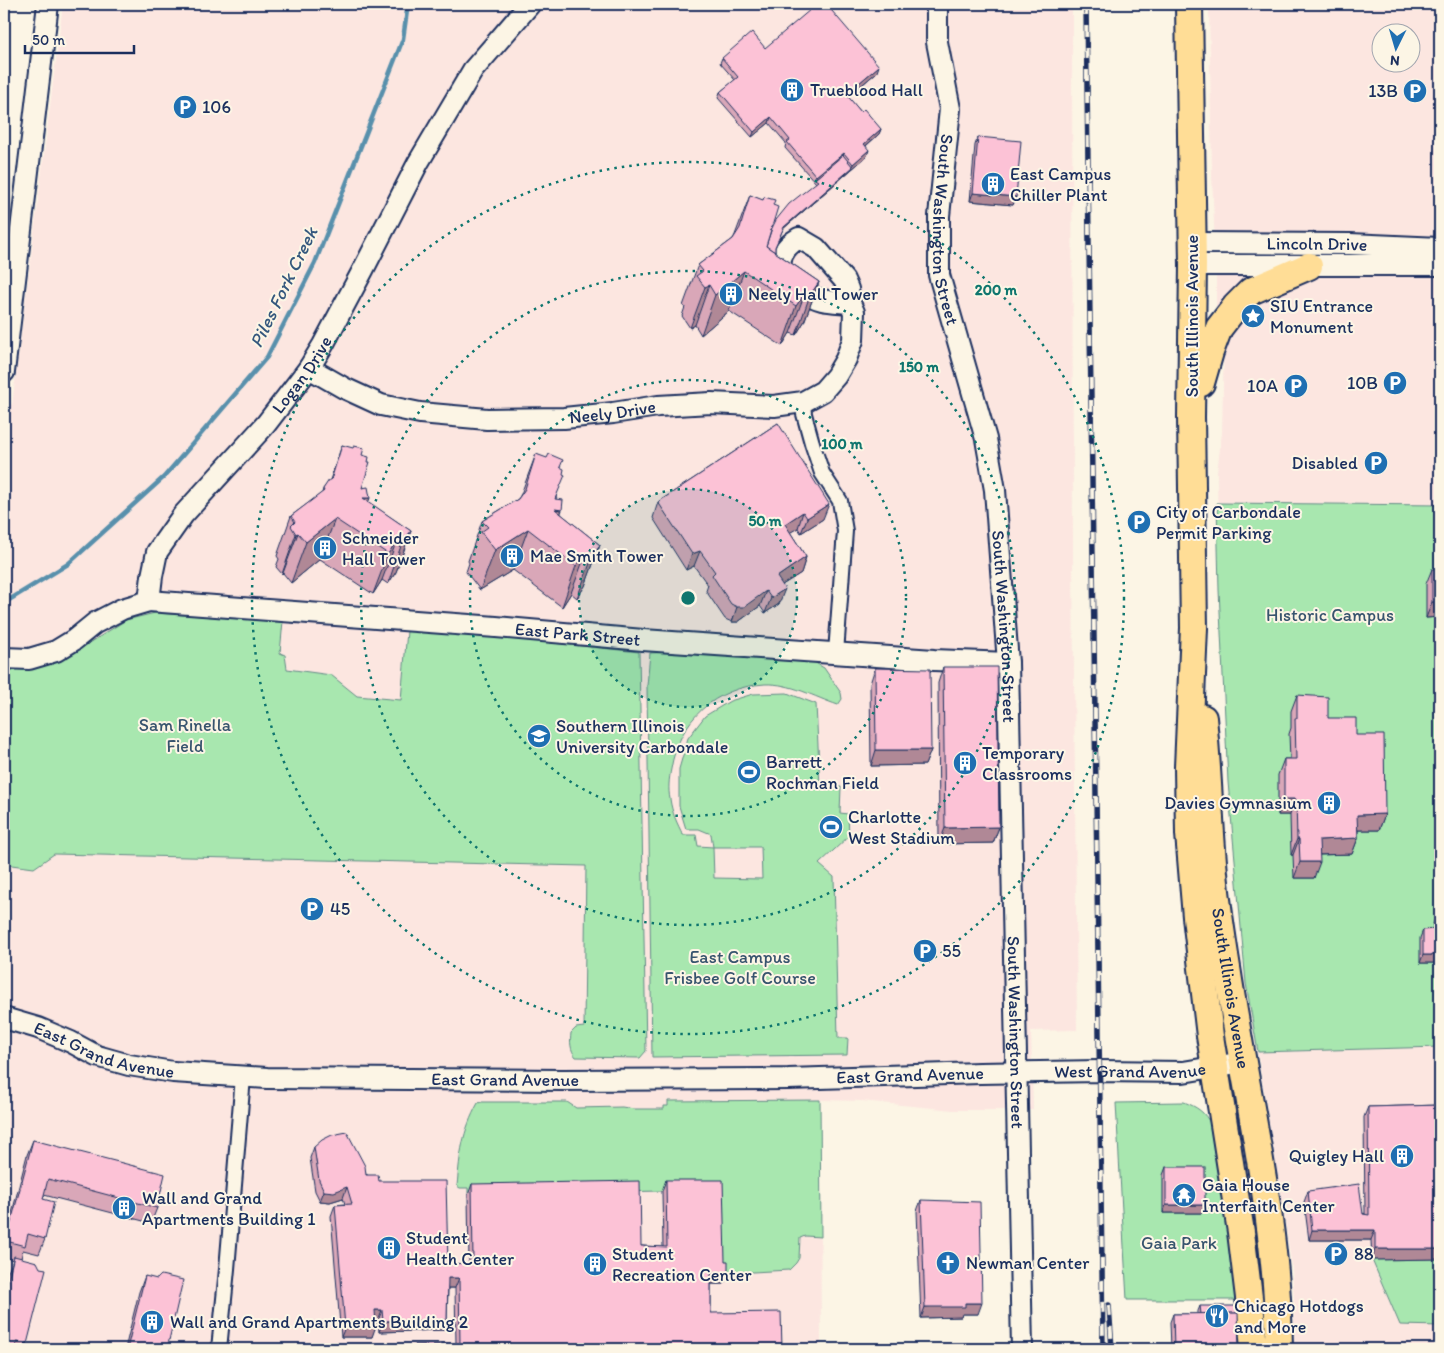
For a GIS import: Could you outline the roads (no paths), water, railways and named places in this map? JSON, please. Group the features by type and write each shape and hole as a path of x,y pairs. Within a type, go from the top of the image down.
{"highway":[{"name":"South Illinois Avenue","path":"1189,4 1193,254 1194,628 1188,767 1189,834 1196,917 1214,1066 1241,1232 1254,1349"},
{"path":"1192,417 1210,352 1219,328 1236,306 1251,291 1309,266"},
{"name":"South Illinois Avenue","path":"1194,628 1207,752 1213,864 1228,974 1260,1160 1275,1272 1279,1317 1279,1349"}],"street":[{"path":"4,372 48,4"},
{"name":"Logan Drive","path":"149,601 157,552 183,515 266,424 309,368 354,287 418,163 474,70 530,4"},
{"name":"South Washington Street","path":"937,4 936,42 950,109 939,216 938,275 986,439 995,490 1008,663 1022,1349"},
{"name":"Lincoln Drive","path":"1193,254 1350,244 1439,259"},
{"name":"Lincoln Drive","path":"1193,254 1309,266 1439,259"},
{"name":"Neely Drive","path":"309,368 344,388 381,405 420,412 487,419 564,418 658,406 711,403 774,406 803,402 823,391 836,376 846,359 853,340 854,312 850,303"},
{"path":"803,402 804,414 822,473 840,501 845,531 836,653"},
{"path":"4,658 29,659 56,651 74,640 95,623 122,609 149,601"},
{"name":"East Park Street","path":"149,601 643,640 934,660 1008,663"},
{"name":"East Grand Avenue","path":"4,1018 38,1028 71,1042 97,1056 129,1064 173,1072 267,1078 788,1079 1017,1072"},
{"name":"West Grand Avenue","path":"1017,1072 1183,1072 1243,1062"},
{"path":"219,1349 243,1076"}],"waterway":[{"name":"Piles Fork Creek","path":"4,603 68,564 164,477 267,357 315,263 403,39 408,4"}],"railway":[{"path":"1086,4 1103,1349"},
{"path":"1109,1305 1112,1349"}],"place":[{"name":"Trueblood Hall","path":"792,90"},
{"name":"13B","path":"1415,91"},
{"name":"106","path":"185,107"},
{"name":"East Campus Chiller Plant","path":"993,184"},
{"name":"Neely Hall Tower","path":"731,294"},
{"name":"SIU Entrance Monument","path":"1253,316"},
{"name":"10B","path":"1395,383"},
{"name":"10A","path":"1296,386"},
{"name":"Disabled","path":"1376,463"},
{"name":"City of Carbondale Permit Parking","path":"1139,522"},
{"name":"Schneider Hall Tower","path":"325,548"},
{"name":"Mae Smith Tower","path":"512,556"},
{"name":"Southern Illinois University Carbondale","path":"539,736"},
{"name":"Temporary Classrooms","path":"965,763"},
{"name":"Barrett Rochman Field","path":"749,772"},
{"name":"Davies Gymnasium","path":"1329,803"},
{"name":"Charlotte West Stadium","path":"831,827"},
{"name":"45","path":"312,909"},
{"name":"55","path":"925,951"},
{"name":"Quigley Hall","path":"1402,1156"},
{"name":"Gaia House Interfaith Center","path":"1184,1195"},
{"name":"Wall and Grand Apartments Building 1","path":"124,1208"},
{"name":"Student Health Center","path":"389,1248"},
{"name":"88","path":"1336,1254"},
{"name":"Newman Center","path":"948,1263"},
{"name":"Student Recreation Center","path":"595,1264"},
{"name":"Chicago Hotdogs and More","path":"1217,1316"},
{"name":"Wall and Grand Apartments Building 2","path":"152,1322"}],"park label":[{"name":"Historic Campus","path":"1330,615"},
{"name":"Sam Rinella Field","path":"185,735"},
{"name":"East Campus Frisbee Golf Course","path":"740,968"},
{"name":"Gaia Park","path":"1179,1243"}]}
